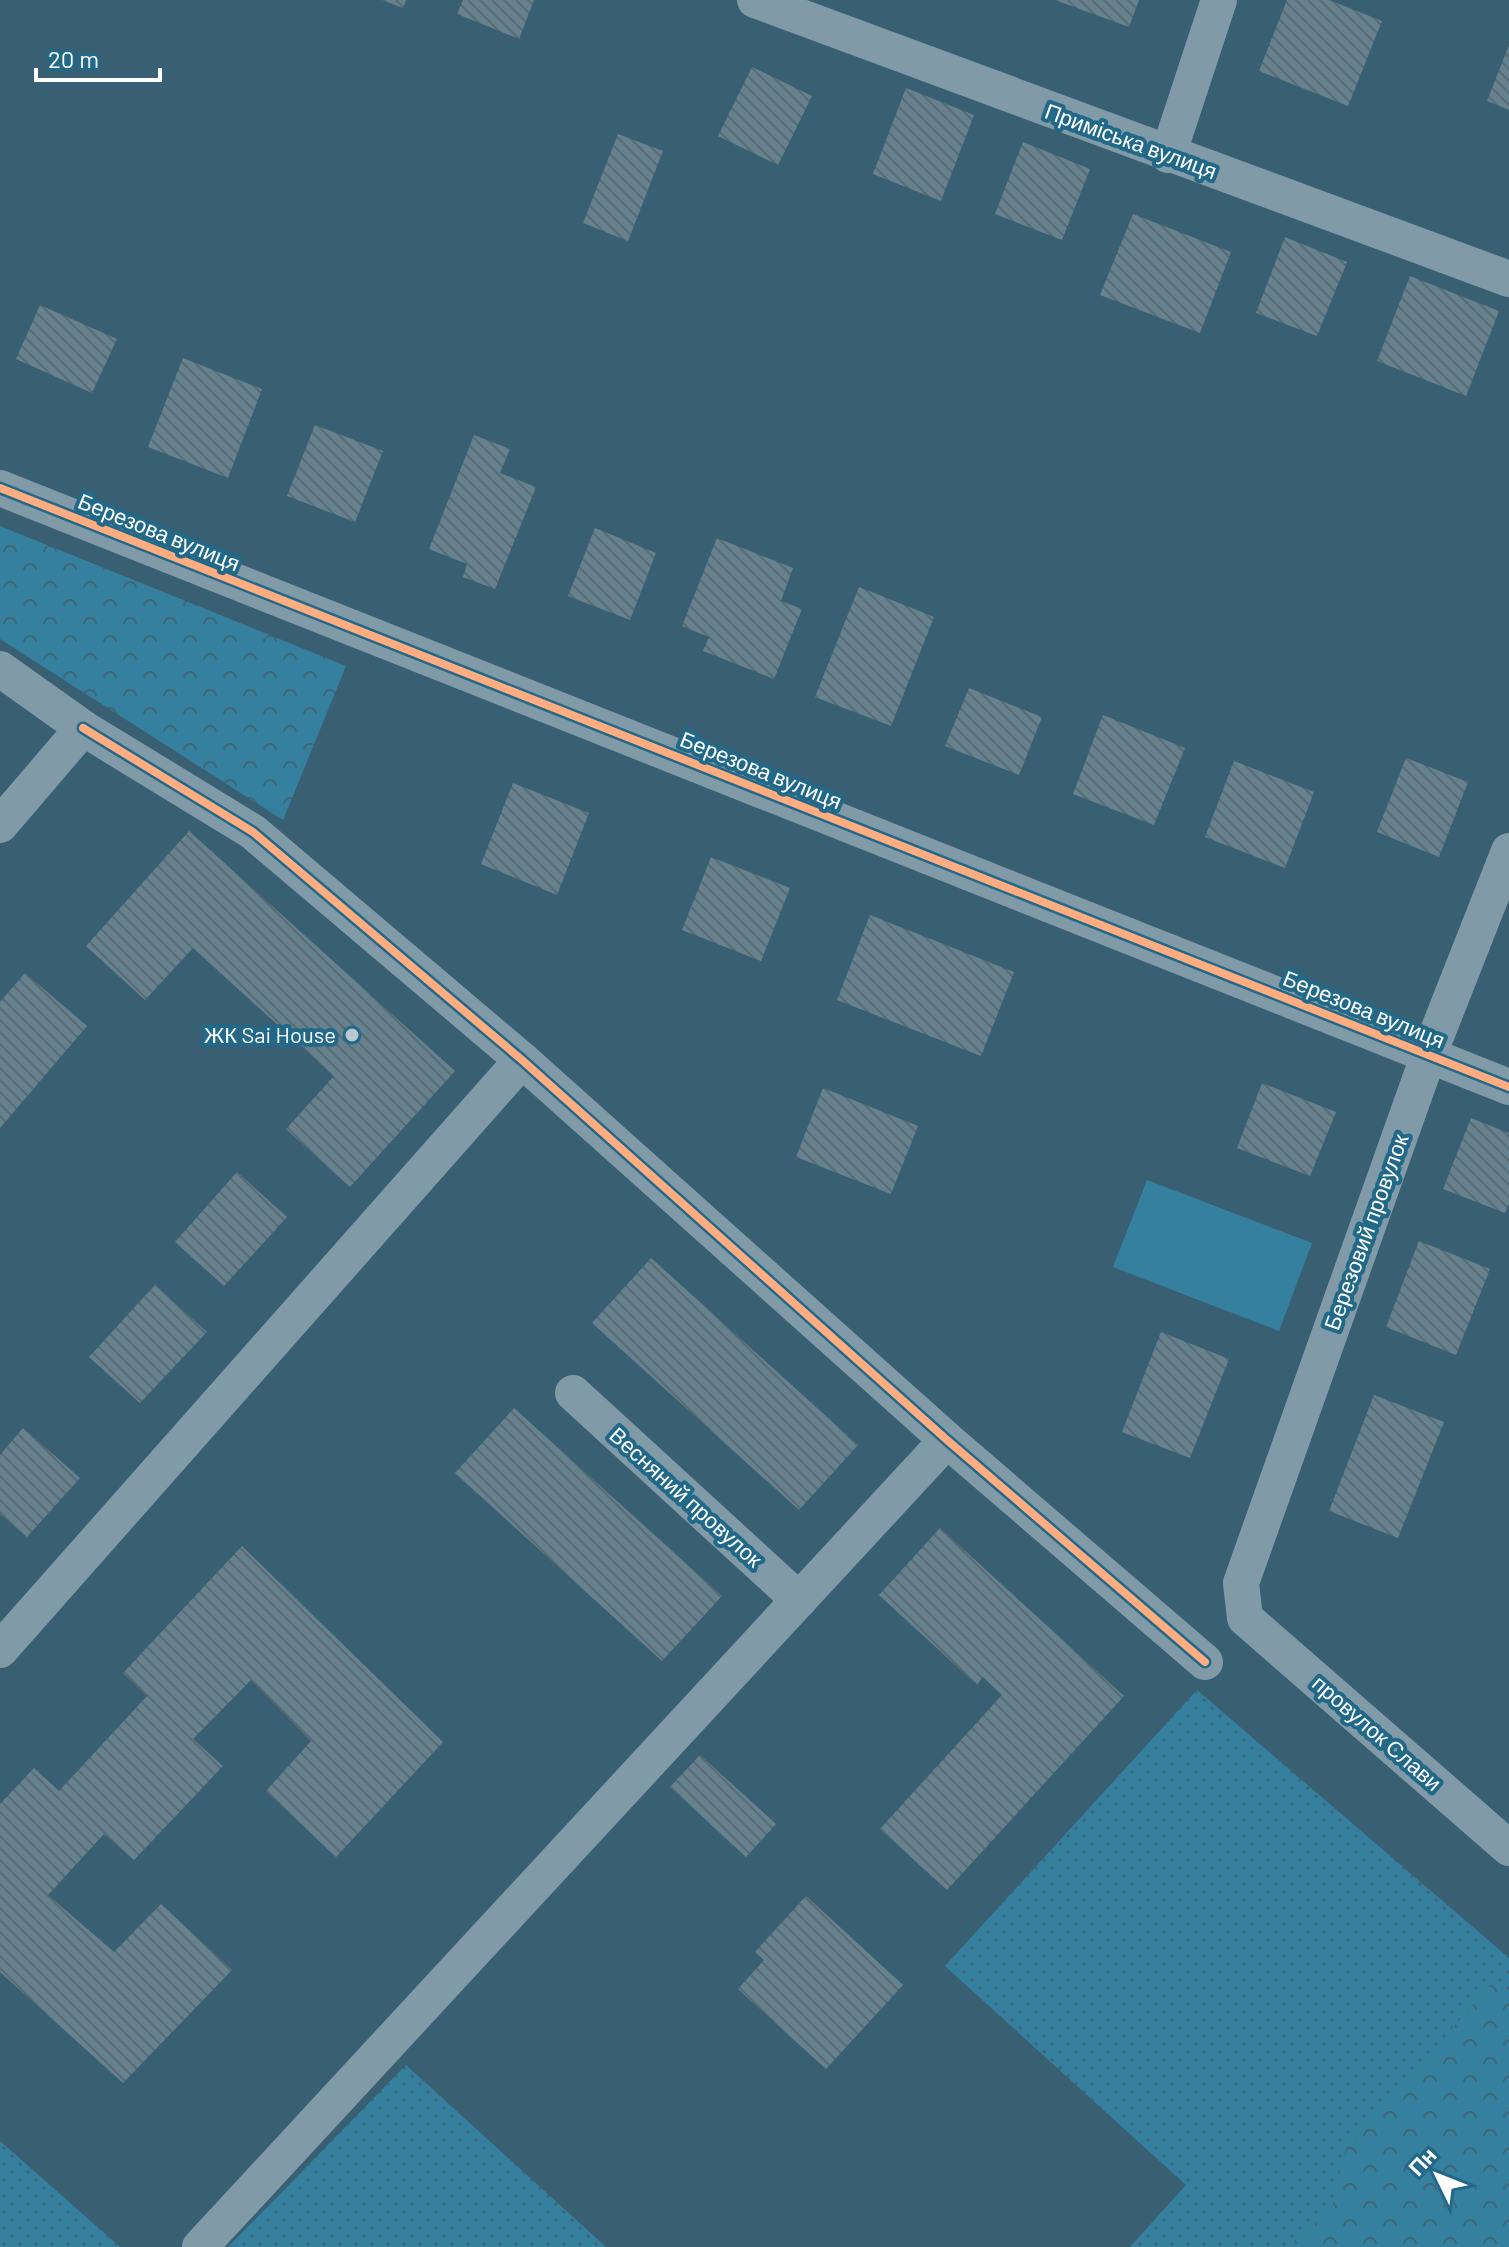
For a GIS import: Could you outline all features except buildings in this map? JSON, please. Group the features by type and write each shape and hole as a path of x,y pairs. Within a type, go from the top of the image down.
{"street":[{"name":"Приміська вулиця","path":"755,0 1509,279"},
{"path":"1168,155 1219,0"},
{"name":"Березова вулиця","path":"0,488 1509,1087"},
{"path":"0,669 83,728 253,832 522,1060 947,1440 1205,1662"},
{"path":"0,825 83,728"},
{"name":"Березовий провулок","path":"1245,1618 1241,1583 1429,1054 1509,851"},
{"path":"0,1650 522,1060"},
{"name":"Весняний провулок","path":"573,1393 799,1600"},
{"path":"200,2247 947,1440"},
{"name":"провулок Слави","path":"1245,1618 1509,1848"}],"green space":[{"path":"0,526 346,666 283,820 0,639"},
{"path":"1147,1180 1312,1243 1279,1331 1113,1267"},
{"path":"1197,1690 1509,1958 1509,2247 1130,2247 1186,2185 945,1966"},
{"path":"1493,1982 1509,1996 1509,2247 1287,2247 1332,2209 1345,2151"},
{"path":"406,2065 606,2247 228,2247"},
{"path":"0,2141 120,2247 0,2247"}],"cycle path":[{"path":"0,488 1509,1087"},
{"path":"83,728 253,832 522,1060 947,1440 1205,1662"}],"place":[{"name":"ЖК Sai House","path":"352,1035"}]}
